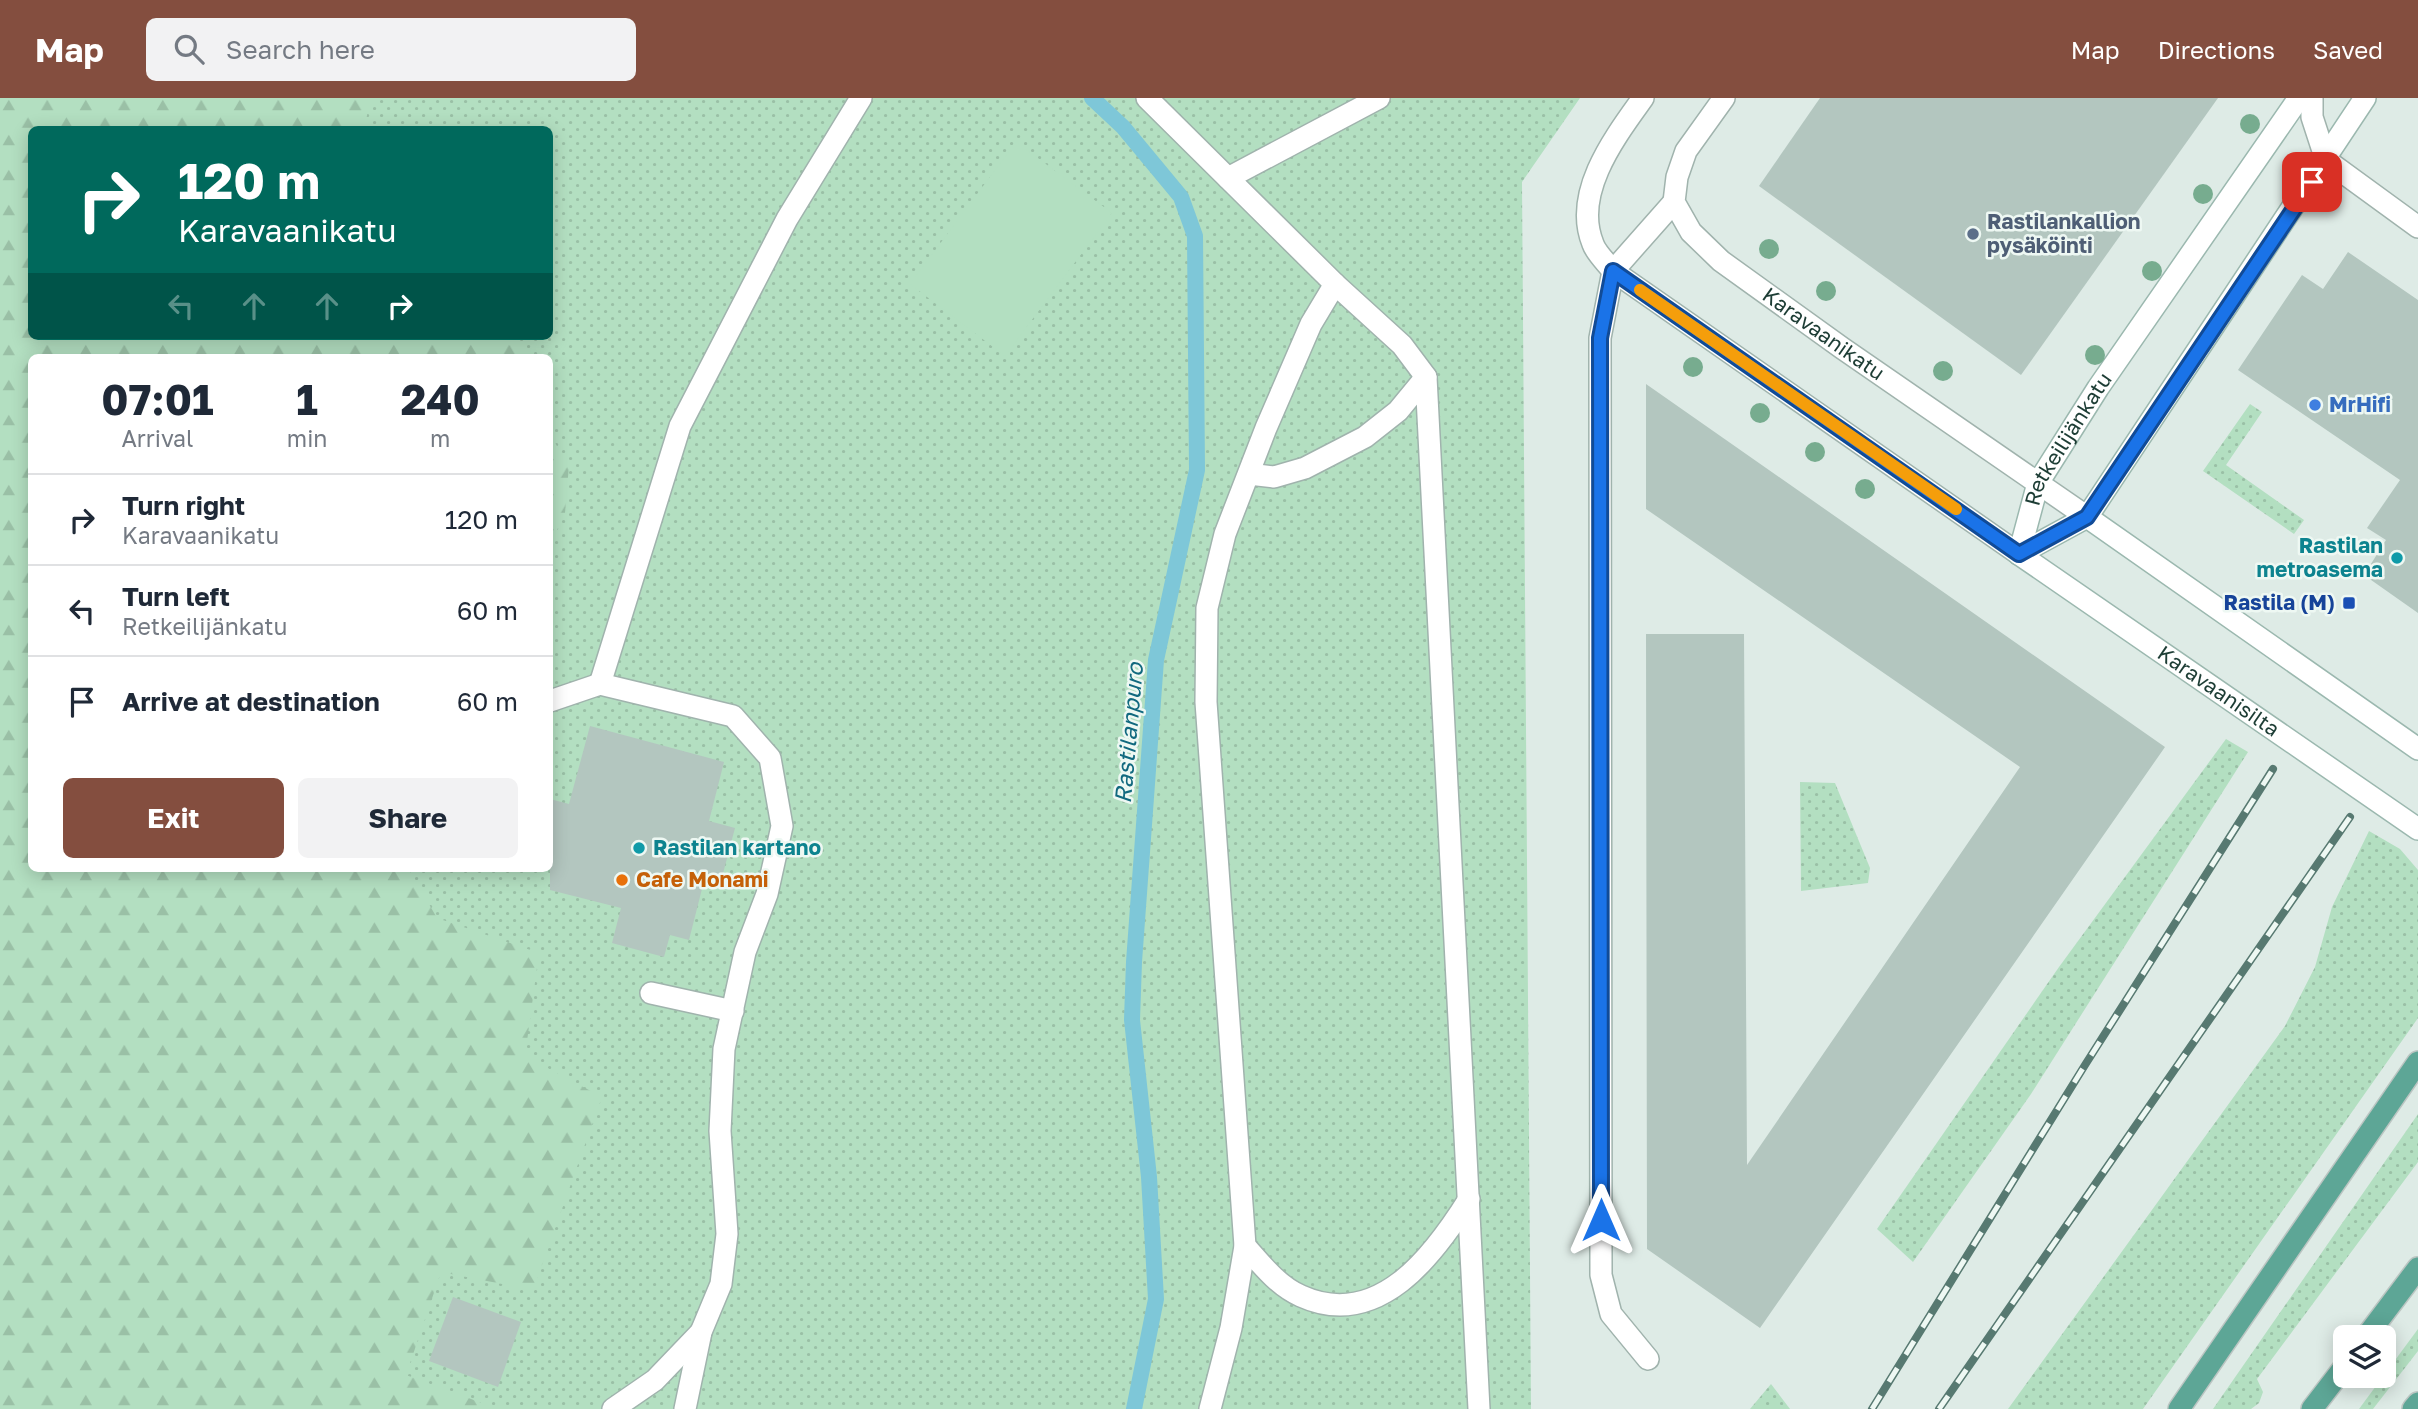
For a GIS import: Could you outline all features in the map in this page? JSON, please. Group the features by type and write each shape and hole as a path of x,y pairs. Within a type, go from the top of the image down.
{"main road":[{"path":"2179,1409 2418,1062"},
{"path":"2376,1325 2418,1268"},
{"path":"2312,1409 2333,1382"},
{"path":"2413,1409 2418,1403"}],"street":[{"path":"600,684 680,426 787,219 861,98"},
{"path":"1147,98 1335,284 1402,345 1426,377 1479,1409"},
{"path":"1228,178 1379,98"},
{"path":"1643,98 1597,172 1588,206 1592,244 1613,271 2019,554"},
{"path":"1648,1359 1611,1314 1601,1275 1600,338 1613,271 1674,202 1677,177 1686,151 1724,98"},
{"name":"Retkeilijänkatu","path":"2019,554 2038,483 2105,378 2299,98"},
{"path":"2312,98 2312,117 2326,160 2418,227"},
{"name":"Retkeilijänkatu","path":"2019,554 2087,517 2365,98"},
{"name":"Karavaanikatu","path":"1674,202 1691,232 1721,261 2087,517"},
{"path":"1210,1409 1231,1328 1245,1246 1206,702 1207,608 1225,534 1311,324 1335,284"},
{"path":"1250,474 1274,477 1305,468 1365,437 1398,411 1426,377"},
{"path":"2087,517 2418,749"},
{"name":"Karavaanisilta","path":"2019,554 2418,829"},
{"path":"553,700 600,684 733,716 770,758 782,826 767,894 745,952 724,1049 720,1131 727,1234 721,1284 701,1332 685,1409"},
{"path":"651,993 733,1011"},
{"path":"1245,1246 1273,1276 1301,1296 1336,1303 1372,1299 1400,1284 1441,1244 1469,1199"},
{"path":"613,1409 655,1380 701,1332"}],"green space":[{"path":"0,98 1580,98 1522,182 1531,1409 0,1409"},
{"path":"0,98 375,98 369,106 365,126 28,126 28,340 516,340 529,354 28,354 28,872 410,872 437,918 539,953 525,1056 602,1097 533,1290 441,1272 406,1375 490,1406 488,1409 0,1409"},
{"path":"1016,142 1112,213 1005,356 910,284"},
{"path":"2250,404 2262,412 2226,465 2304,520 2294,534 2203,471"},
{"path":"553,440 569,465 565,513 553,539"},
{"path":"2226,739 2248,752 2031,1094 1913,1262 1877,1229 2059,967"},
{"path":"1800,782 1835,783 1870,868 1868,883 1801,891"},
{"path":"2369,831 2400,849 2418,870 2418,1018 2143,1409 2008,1409 2285,1026 2315,967 2332,907"},
{"path":"2418,1114 2418,1162 2257,1379 2263,1392 2259,1403 2251,1409 2213,1409"},
{"path":"2418,1329 2418,1351 2396,1379 2396,1359"},
{"path":"1771,1384 1790,1409 1750,1409"},
{"path":"2374,1388 2389,1388 2373,1409 2359,1409"}],"building":[{"name":"Rastilankallion pysäköinti","path":"1820,98 2218,98 2021,375 1759,186"},
{"path":"2348,252 2418,300 2418,613 2364,575 2386,540 2367,528 2400,480 2238,370 2302,275 2323,289"},
{"path":"1646,384 2165,747 1760,1328 1647,1249 1646,634 1744,634 1747,1165 2020,767 1646,509"},
{"name":"Rastilan kartano","path":"590,726 724,762 709,821 735,828 721,881 705,877 689,940 670,935 664,957 612,943 621,908 550,890 550,872 553,872 553,800 569,804"},
{"path":"453,1297 521,1322 498,1387 429,1361"}],"waterway":[{"name":"Rastilanpuro","path":"1092,98 1123,127 1181,197 1195,236 1197,470 1156,660 1134,962 1132,1020 1149,1177 1156,1299 1134,1409"}],"railway":[{"path":"1872,1409 2085,1065 2273,769"},
{"path":"1939,1409 2350,817"}],"slow traffic":[{"path":"1640,290 1956,509"}],"place":[{"name":"Rastilankallion pysäköinti","path":"1973,234"},
{"name":"MrHifi","path":"2315,405"},
{"name":"Rastilan metroasema","path":"2397,558"},
{"name":"Rastila (M)","path":"2349,603"},
{"name":"Rastilan kartano","path":"639,848"},
{"name":"Cafe Monami","path":"622,880"}],"route":[{"path":"1601,1220 1600,338 1613,271 2019,554 2087,517 2312,182"}]}
